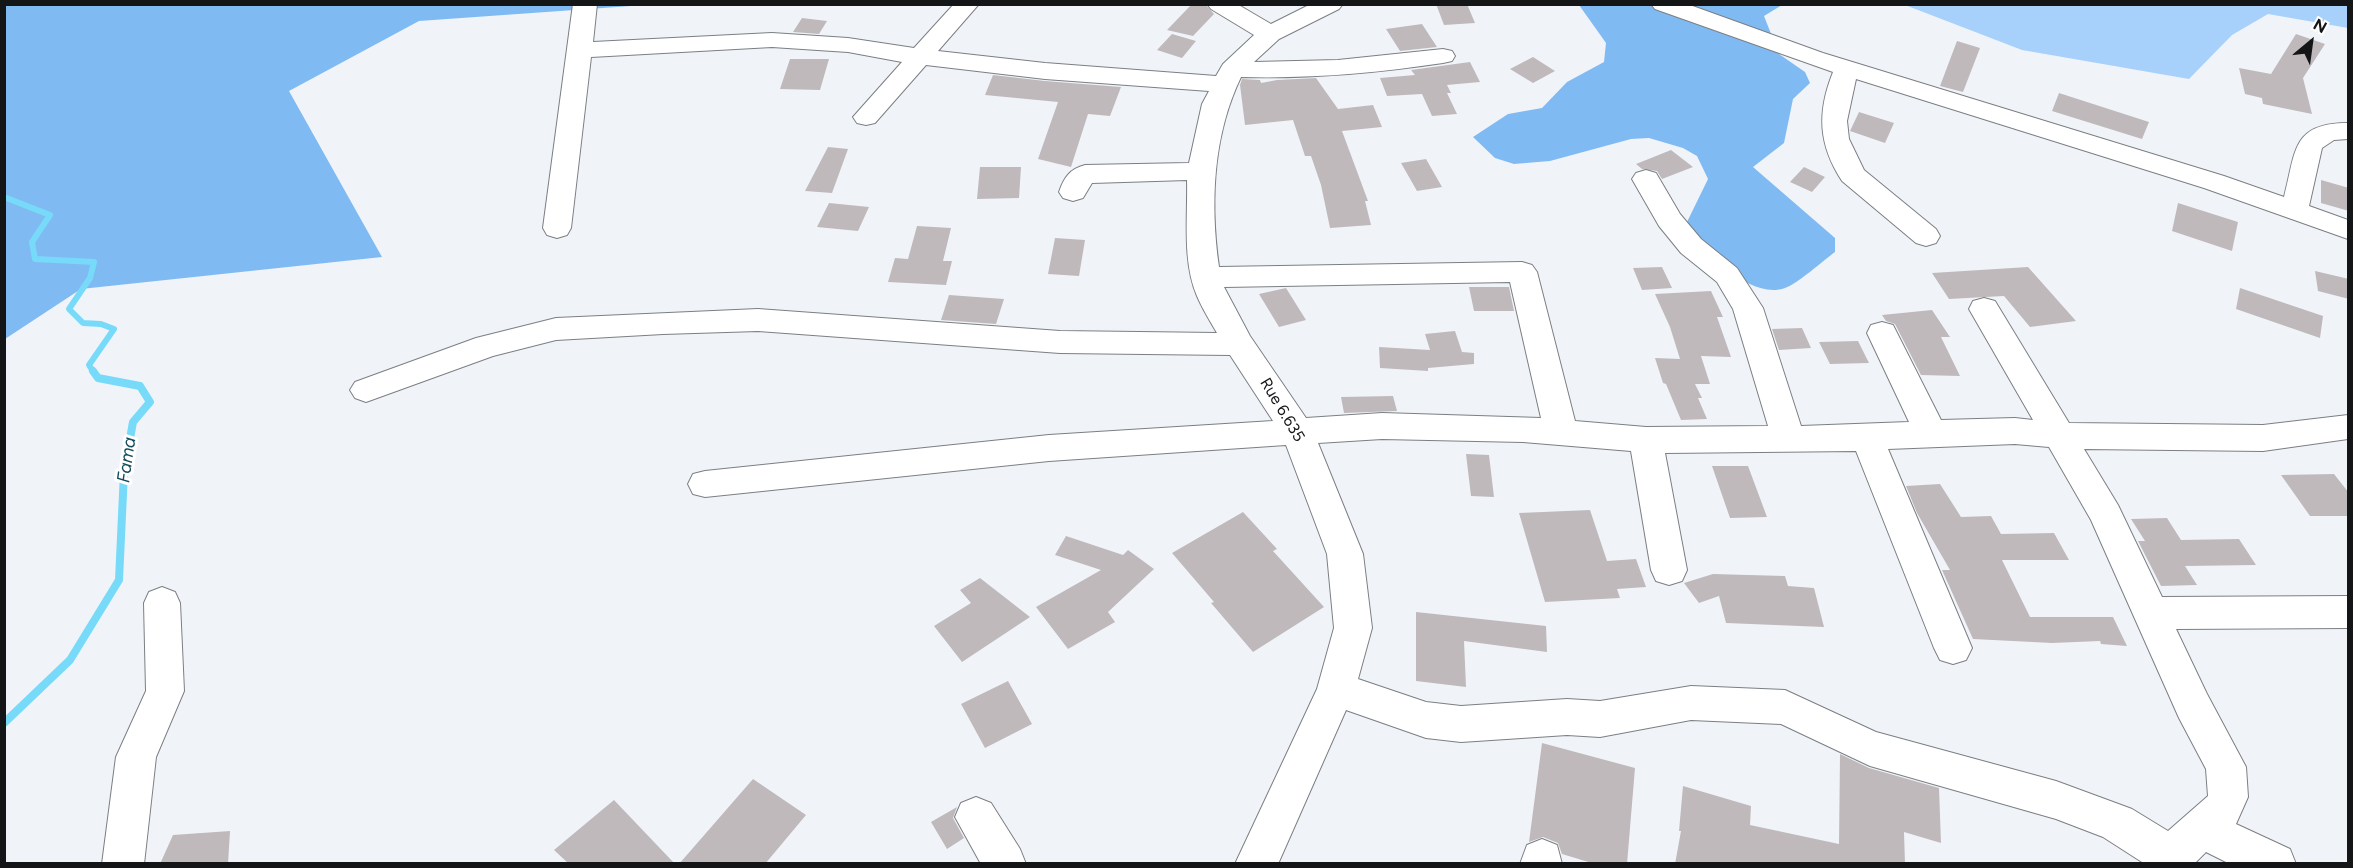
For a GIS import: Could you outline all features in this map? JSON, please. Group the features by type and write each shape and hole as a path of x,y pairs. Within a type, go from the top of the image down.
{"street":[{"path":"557,228 585,4"},
{"path":"866,117 967,4"},
{"path":"1219,4 1270,34"},
{"path":"1227,76 1270,34 1331,4"},
{"path":"1663,4 1815,58 2294,209 2349,230"},
{"path":"578,50 772,40 848,45 1045,71 1227,76 1383,64 1443,56"},
{"path":"1848,67 1840,87 1834,122 1836,139 1852,176 1926,236"},
{"name":"Rue 6.635","path":"1227,76 1215,104 1201,171 1203,256 1206,277 1212,296 1239,344 1298,431 1344,554 1353,628 1336,688 1262,860"},
{"path":"2294,209 2299,197 2304,154 2312,141 2322,134 2349,131"},
{"path":"1073,192 1076,182 1084,174 1201,171"},
{"path":"1646,179 1669,219 1691,246 1727,275 1748,308 1788,438"},
{"path":"1206,277 1522,272 1561,432"},
{"path":"1336,688 1426,720 1461,724 1568,717 1600,719 1690,704 1785,707 1870,748 2056,800 2117,824 2169,860 2201,828 2221,812 2228,796 2226,767 2193,706 2106,515 1984,309"},
{"path":"366,390 487,346 556,329 663,323 758,320 1059,342 1239,344"},
{"path":"1882,333 1931,433"},
{"path":"705,484 1049,448 1382,426 1445,425 1646,440 1867,438 1931,433 2015,431 2060,436 2263,438 2349,427"},
{"path":"1867,438 1953,648"},
{"path":"1646,440 1669,570"},
{"path":"123,864 136,757 165,691 162,603"},
{"path":"2151,613 2349,612"},
{"path":"976,817 1005,864"},
{"path":"2201,828 2275,864"}],"shaded area":[{"path":"5,5 645,5 419,21 289,91 382,257 81,289 5,339"},
{"path":"1579,5 1782,5 1764,16 1779,54 1805,72 1810,83 1793,99 1784,143 1753,167 1835,238 1835,252 1790,286 1772,290 1759,288 1733,274 1689,236 1687,222 1708,179 1697,156 1683,148 1649,138 1631,139 1550,161 1514,164 1495,158 1473,137 1508,114 1542,108 1567,82 1604,62 1606,43"},
{"path":"1905,5 2348,5 2348,28 2268,14 2232,35 2189,79 2022,50"}],"building":[{"path":"1192,4 1205,4 1214,14 1193,36 1167,30"},
{"path":"1436,4 1467,4 1475,23 1444,25"},
{"path":"802,18 827,21 819,34 793,32"},
{"path":"1422,24 1437,47 1400,51 1386,29"},
{"path":"1172,34 1196,41 1182,58 1157,50"},
{"path":"2296,34 2325,44 2303,78 2312,114 2263,104 2262,98 2245,94 2239,68 2271,74"},
{"path":"1957,41 1980,48 1963,92 1940,86"},
{"path":"1533,57 1555,71 1533,83 1510,69"},
{"path":"790,59 829,59 820,90 780,89"},
{"path":"1470,62 1480,82 1447,85 1451,93 1447,93 1457,114 1432,116 1422,94 1387,96 1380,78 1415,75 1411,70"},
{"path":"993,75 1121,87 1110,116 1088,114 1071,167 1038,159 1058,102 985,95"},
{"path":"1316,78 1338,109 1373,105 1382,127 1342,131 1368,201 1365,201 1371,225 1330,228 1321,185 1311,156 1305,156 1293,120 1245,125 1240,85 1242,79 1260,80 1261,83"},
{"path":"2059,93 2149,122 2142,139 2052,111"},
{"path":"1859,112 1894,123 1885,143 1850,131"},
{"path":"828,147 848,149 832,193 805,191"},
{"path":"1671,150 1693,167 1662,179 1657,171 1642,169 1636,164"},
{"path":"1426,159 1442,187 1417,191 1401,163"},
{"path":"980,167 1021,167 1019,198 977,199"},
{"path":"1804,167 1825,177 1812,192 1790,182"},
{"path":"2321,180 2349,188 2349,211 2321,203"},
{"path":"829,203 869,207 858,231 817,227"},
{"path":"2178,203 2238,222 2232,251 2172,231"},
{"path":"917,226 951,228 943,261 952,261 946,285 888,282 895,258 908,259"},
{"path":"1055,238 1085,240 1079,276 1048,274"},
{"path":"1662,267 1672,288 1642,290 1633,268"},
{"path":"2028,267 2076,321 2030,327 2004,296 1949,299 1932,273"},
{"path":"2315,271 2349,279 2349,299 2318,291"},
{"path":"1469,287 1509,287 1514,311 1474,311"},
{"path":"1286,288 1306,320 1279,327 1259,294"},
{"path":"2240,288 2323,316 2320,338 2236,309"},
{"path":"1711,291 1723,317 1717,317 1731,357 1701,356 1710,384 1695,384 1702,398 1698,398 1707,419 1681,420 1666,384 1663,383 1655,358 1680,359 1670,327 1655,294"},
{"path":"949,295 1004,299 996,324 941,320"},
{"path":"1932,310 1950,337 1941,337 1960,376 1921,375 1895,324 1886,321 1882,315"},
{"path":"1802,328 1811,348 1779,350 1772,329"},
{"path":"1455,331 1462,352 1474,353 1474,364 1428,368 1428,371 1380,368 1379,347 1430,350 1425,334"},
{"path":"1858,341 1869,363 1830,364 1819,342"},
{"path":"1393,396 1397,411 1344,413 1341,397"},
{"path":"1466,454 1489,455 1494,497 1471,496"},
{"path":"1712,466 1748,466 1767,517 1730,518"},
{"path":"2334,474 2349,493 2349,516 2310,516 2281,475"},
{"path":"1940,484 1961,517 1991,516 2001,534 2054,533 2069,560 2002,560 2030,617 2113,617 2127,646 2101,644 2100,641 2052,643 1973,639 1942,570 1950,570 1917,513 1906,486"},
{"path":"1590,510 1607,561 1636,559 1646,587 1617,589 1620,598 1545,602 1519,513"},
{"path":"1243,512 1277,549 1273,551 1324,607 1253,652 1172,553"},
{"path":"2167,518 2181,540 2239,539 2256,565 2185,566 2197,585 2161,586 2138,541 2145,541 2131,519"},
{"path":"1066,536 1123,555 1128,550 1154,569 1108,612 1115,622 1068,649 1036,607 1101,570 1055,555"},
{"path":"1713,574 1785,576 1788,586 1814,588 1824,627 1726,623 1719,596 1699,603 1684,583"},
{"path":"980,578 1030,617 962,662 934,626 971,603 960,590"},
{"path":"1416,612 1546,626 1547,652 1464,641 1466,687 1416,681"},
{"path":"1008,681 1032,724 985,748 961,704"},
{"path":"1542,743 1635,768 1627,864 1595,864 1562,854 1558,843 1543,837 1529,842"},
{"path":"1840,754 1869,768 1939,788 1941,843 1904,832 1905,864 1675,864 1681,831 1679,831 1683,786 1751,806 1750,825 1839,844"},
{"path":"753,779 806,815 765,864 679,864"},
{"path":"614,800 675,864 569,864 554,850"},
{"path":"957,807 953,818 964,838 947,849 931,822"},
{"path":"230,831 228,864 160,864 173,835"}],"waterway":[{"name":"Fama","path":"4,197 50,215 32,242 35,259 94,262 90,278 69,309 83,323 101,324 114,329 89,365 94,373"},
{"name":"Fama","path":"4,723 70,660 119,580 124,472 133,422 150,402 140,386 98,378 93,371"}]}
